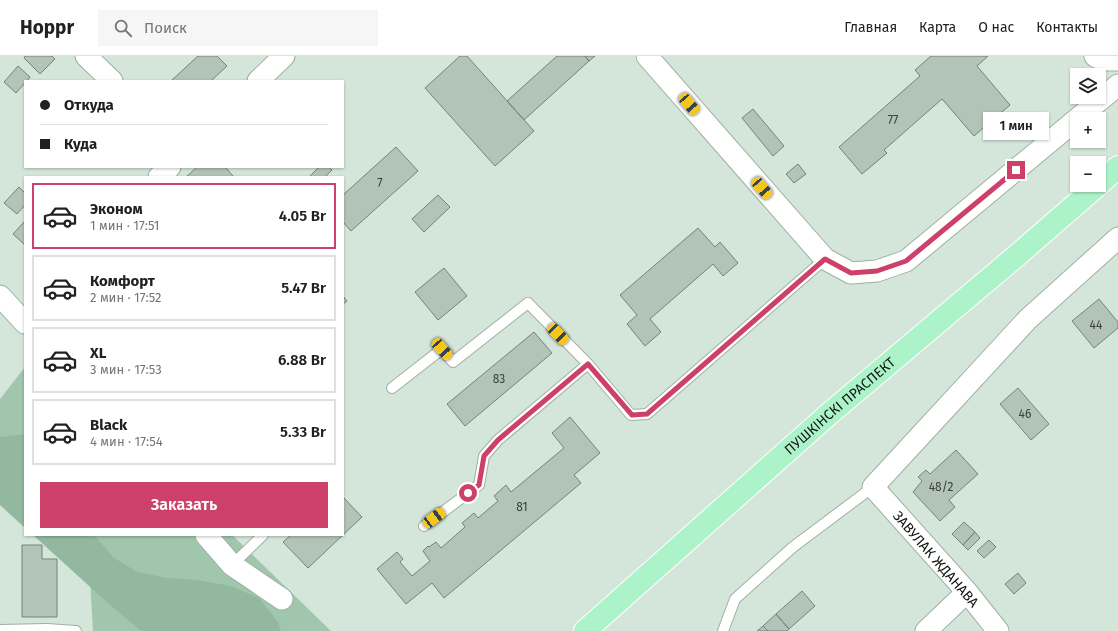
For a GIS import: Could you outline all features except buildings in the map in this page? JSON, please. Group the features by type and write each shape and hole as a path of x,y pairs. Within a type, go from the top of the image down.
{"main road":[{"name":"ПУШКІНСКІ ПРАСПЕКТ","path":"1106,177 1118,167"},
{"name":"ПУШКІНСКІ ПРАСПЕКТ","path":"584,631 829,414 1014,258 1089,192"}],"street":[{"path":"86,56 111,80"},
{"path":"259,80 284,56"},
{"path":"647,56 825,259 851,273 877,271 906,261 1070,125"},
{"path":"1095,56 1103,60 1118,60"},
{"path":"1085,112 1118,85"},
{"path":"160,176 169,168"},
{"path":"873,487 1028,319 1118,238"},
{"path":"0,296 22,312"},
{"name":"ЗАВУЛАК ЖДАНАВА","path":"873,487 967,592 998,631"},
{"path":"207,536 232,565 282,599"},
{"path":"926,631 967,592"}],"lane":[{"path":"392,388 442,349 453,362 528,303 588,364 632,415 647,414 825,259"},
{"path":"424,526 479,485 484,456 498,440 588,364"},
{"path":"723,631 735,599 792,547 873,487"},
{"path":"232,565 262,536"},
{"path":"0,630 47,629 76,631"}],"green space":[{"path":"24,368 24,504 0,483 0,399"},
{"path":"24,434 24,527 0,505 0,437"},
{"path":"34,536 95,536 113,557 137,572 167,578 197,580 231,586 259,598 278,622 281,631 141,631"},
{"path":"61,536 233,536 331,631 93,631 89,561"}],"route":[{"path":"468,493 479,485 484,456 498,440 588,364 632,415 647,414 825,259 851,273 877,271 906,261 1016,170"}]}
